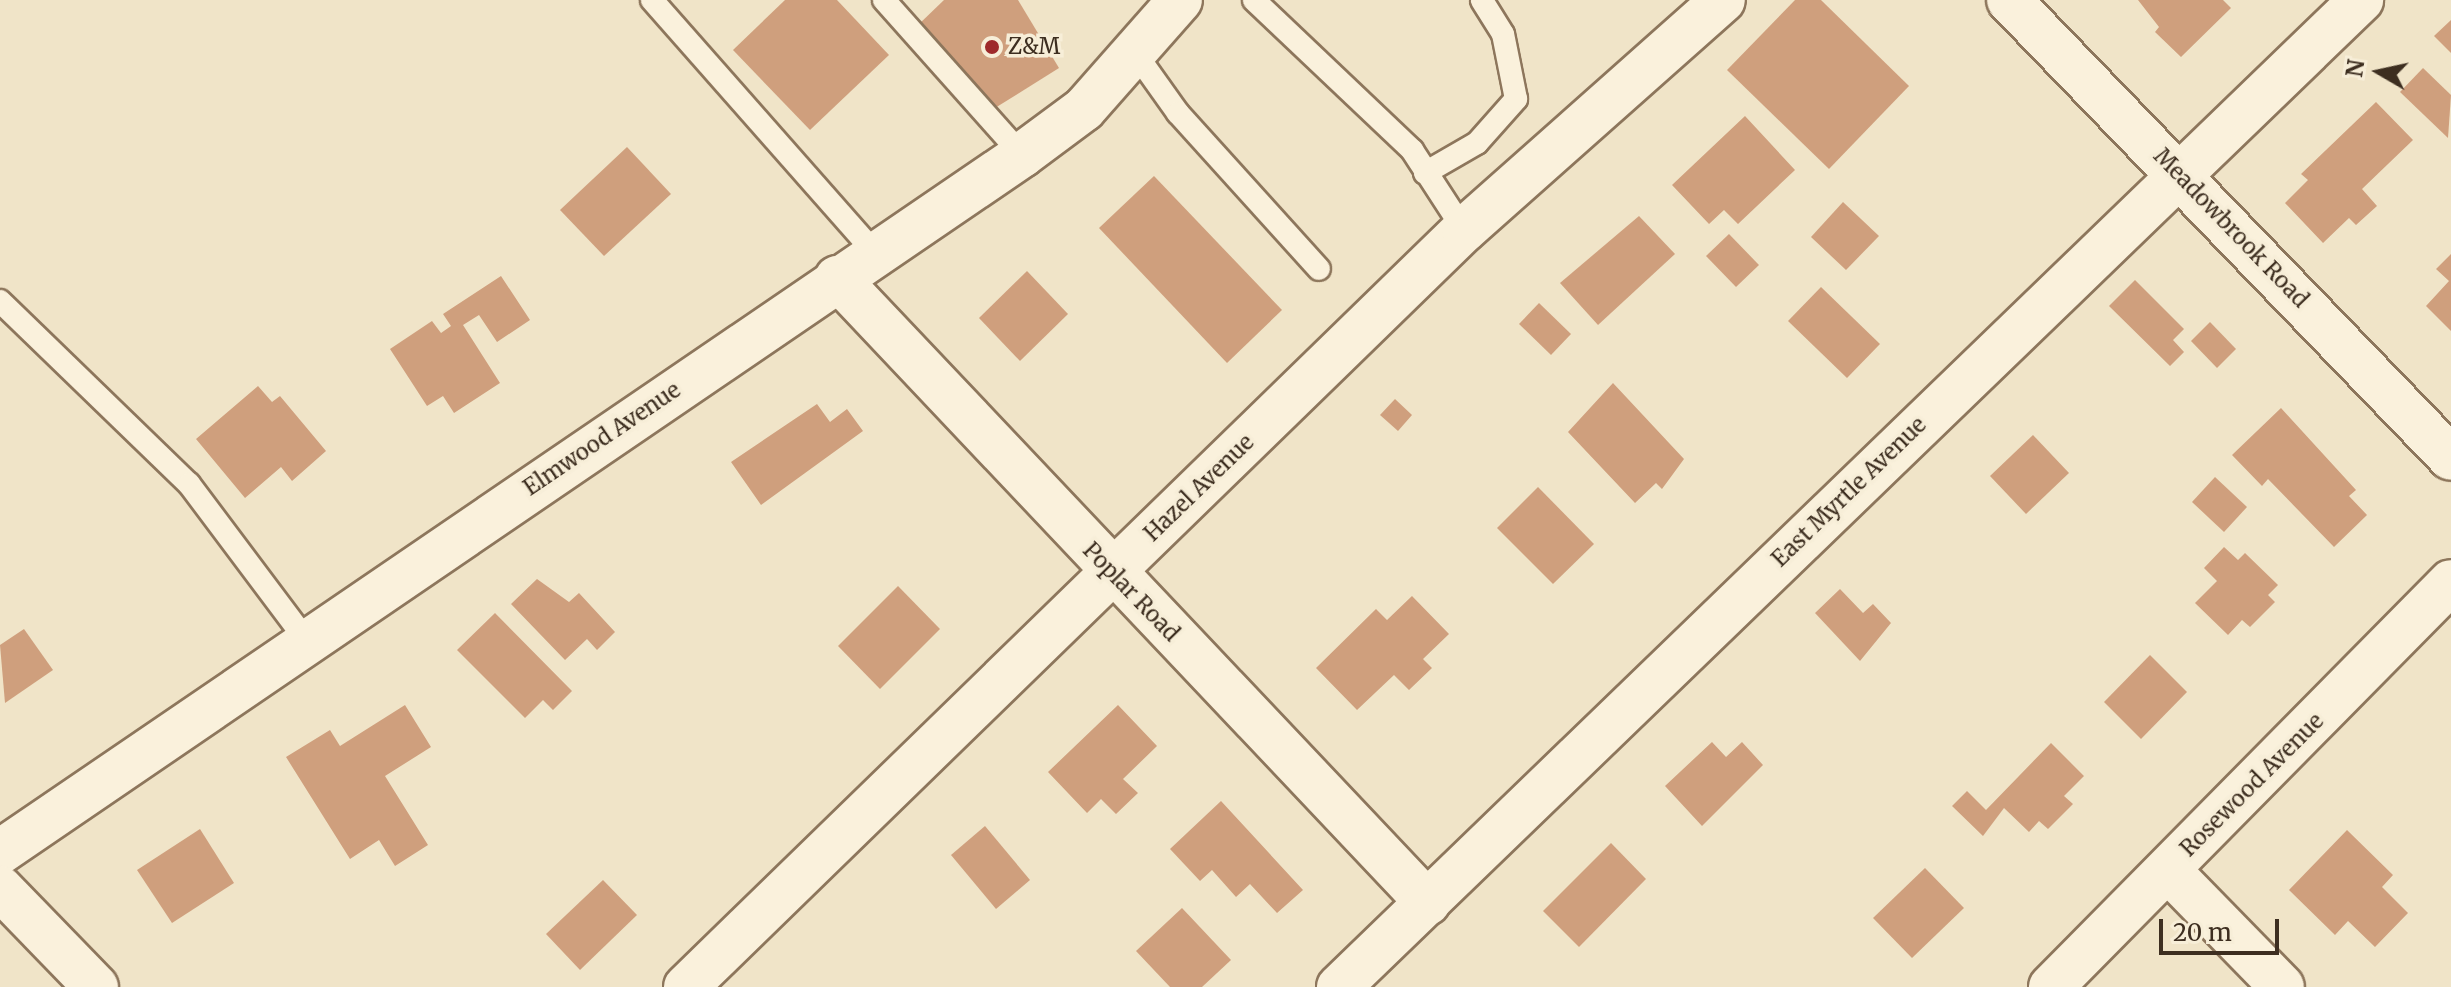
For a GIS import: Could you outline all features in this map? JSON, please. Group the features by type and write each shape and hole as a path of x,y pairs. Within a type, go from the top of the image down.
{"street":[{"name":"Elmwood Avenue","path":"0,852 837,278 1022,155 1084,109 1136,54 1180,0"},
{"name":"Hazel Avenue","path":"686,987 1464,230 1723,0"},
{"name":"Meadowbrook Road","path":"2009,0 2451,458"},
{"name":"East Myrtle Avenue","path":"1339,987 2361,0"},
{"name":"Poplar Road","path":"837,278 1428,903"},
{"name":"Rosewood Avenue","path":"2051,987 2451,582"},
{"path":"2168,870 2282,987"},
{"path":"0,888 96,987"}],"lane":[{"path":"652,0 875,253"},
{"path":"884,0 1022,155"},
{"path":"1254,0 1373,109 1425,173 1464,230"},
{"path":"1425,173 1477,143 1516,99 1503,34 1482,0"},
{"path":"1136,54 1178,113 1319,269"},
{"path":"0,301 189,484 307,641"}],"building":[{"path":"785,0 837,0 889,55 810,130 733,50"},
{"name":"Z&M","path":"944,0 1018,0 1059,68 995,108 917,26"},
{"path":"1795,0 1821,0 1909,86 1829,169 1727,70"},
{"path":"2138,0 2223,0 2231,8 2181,57 2155,32 2159,27"},
{"path":"2451,20 2451,53 2434,36"},
{"path":"2423,68 2451,95 2448,138 2400,92"},
{"path":"2376,102 2413,140 2362,189 2377,206 2356,225 2349,218 2323,243 2285,203 2308,180 2301,174"},
{"path":"1745,116 1795,170 1738,224 1724,210 1709,224 1672,185"},
{"path":"627,147 671,194 604,256 560,210"},
{"path":"1154,176 1282,310 1227,363 1099,228"},
{"path":"1843,202 1879,236 1846,270 1811,237"},
{"path":"1639,216 1675,254 1598,325 1560,283"},
{"path":"1729,234 1759,265 1736,287 1706,256"},
{"path":"2451,254 2451,331 2426,306 2449,281 2436,269"},
{"path":"1027,271 1068,314 1020,361 979,318"},
{"path":"501,276 530,320 497,342 479,315 463,325 500,383 454,413 443,396 427,406 390,349 432,321 441,333 451,326 443,314"},
{"path":"2135,280 2184,329 2173,340 2184,352 2170,366 2109,306"},
{"path":"1821,287 1880,344 1847,378 1788,321"},
{"path":"1539,303 1571,334 1551,355 1519,324"},
{"path":"2210,322 2236,349 2217,368 2191,341"},
{"path":"1613,383 1684,459 1662,489 1656,483 1635,503 1568,432"},
{"path":"258,386 272,402 280,396 326,451 292,481 281,467 245,498 196,439"},
{"path":"1395,399 1412,415 1398,431 1380,415"},
{"path":"817,404 830,422 847,409 863,431 761,505 731,462"},
{"path":"2281,408 2356,490 2349,496 2367,515 2334,547 2268,479 2262,486 2232,455"},
{"path":"2033,435 2069,473 2026,514 1990,476"},
{"path":"2215,477 2247,507 2224,532 2192,502"},
{"path":"1538,487 1594,544 1553,584 1497,528"},
{"path":"2224,547 2238,560 2245,553 2278,585 2268,595 2275,602 2250,627 2242,620 2228,635 2195,603 2217,581 2204,568"},
{"path":"537,579 569,602 579,593 615,632 597,650 587,639 565,660 511,604"},
{"path":"898,586 940,629 880,689 838,646"},
{"path":"1840,589 1863,613 1873,604 1891,623 1860,661 1815,613"},
{"path":"1412,596 1449,634 1423,659 1432,668 1409,690 1394,675 1357,710 1316,668 1376,609 1387,620"},
{"path":"495,613 572,691 553,710 543,700 525,718 457,650"},
{"path":"24,629 53,670 5,703 0,645"},
{"path":"2150,655 2187,692 2141,739 2104,702"},
{"path":"405,705 431,747 385,776 428,845 395,866 379,840 350,859 286,757 330,730 340,746"},
{"path":"1118,705 1157,746 1123,779 1138,793 1116,814 1101,799 1087,813 1048,772"},
{"path":"1712,742 1726,757 1742,742 1763,765 1702,826 1665,786"},
{"path":"2051,743 2084,776 2064,796 2073,804 2048,829 2039,821 2029,832 2004,808 1983,836 1952,806 1967,791 1986,810"},
{"path":"1221,801 1303,890 1277,913 1250,884 1236,897 1212,870 1200,881 1170,849"},
{"path":"985,826 1030,880 996,909 951,855"},
{"path":"200,829 234,883 172,923 137,870"},
{"path":"2347,830 2393,875 2382,887 2408,913 2375,947 2348,921 2335,935 2289,890"},
{"path":"1611,843 1646,879 1579,947 1543,911"},
{"path":"1925,868 1964,908 1912,958 1873,918"},
{"path":"603,880 637,915 580,970 546,934"},
{"path":"1182,908 1231,960 1202,987 1170,987 1136,951"}],"place":[{"name":"Z&M","path":"992,47"}]}
